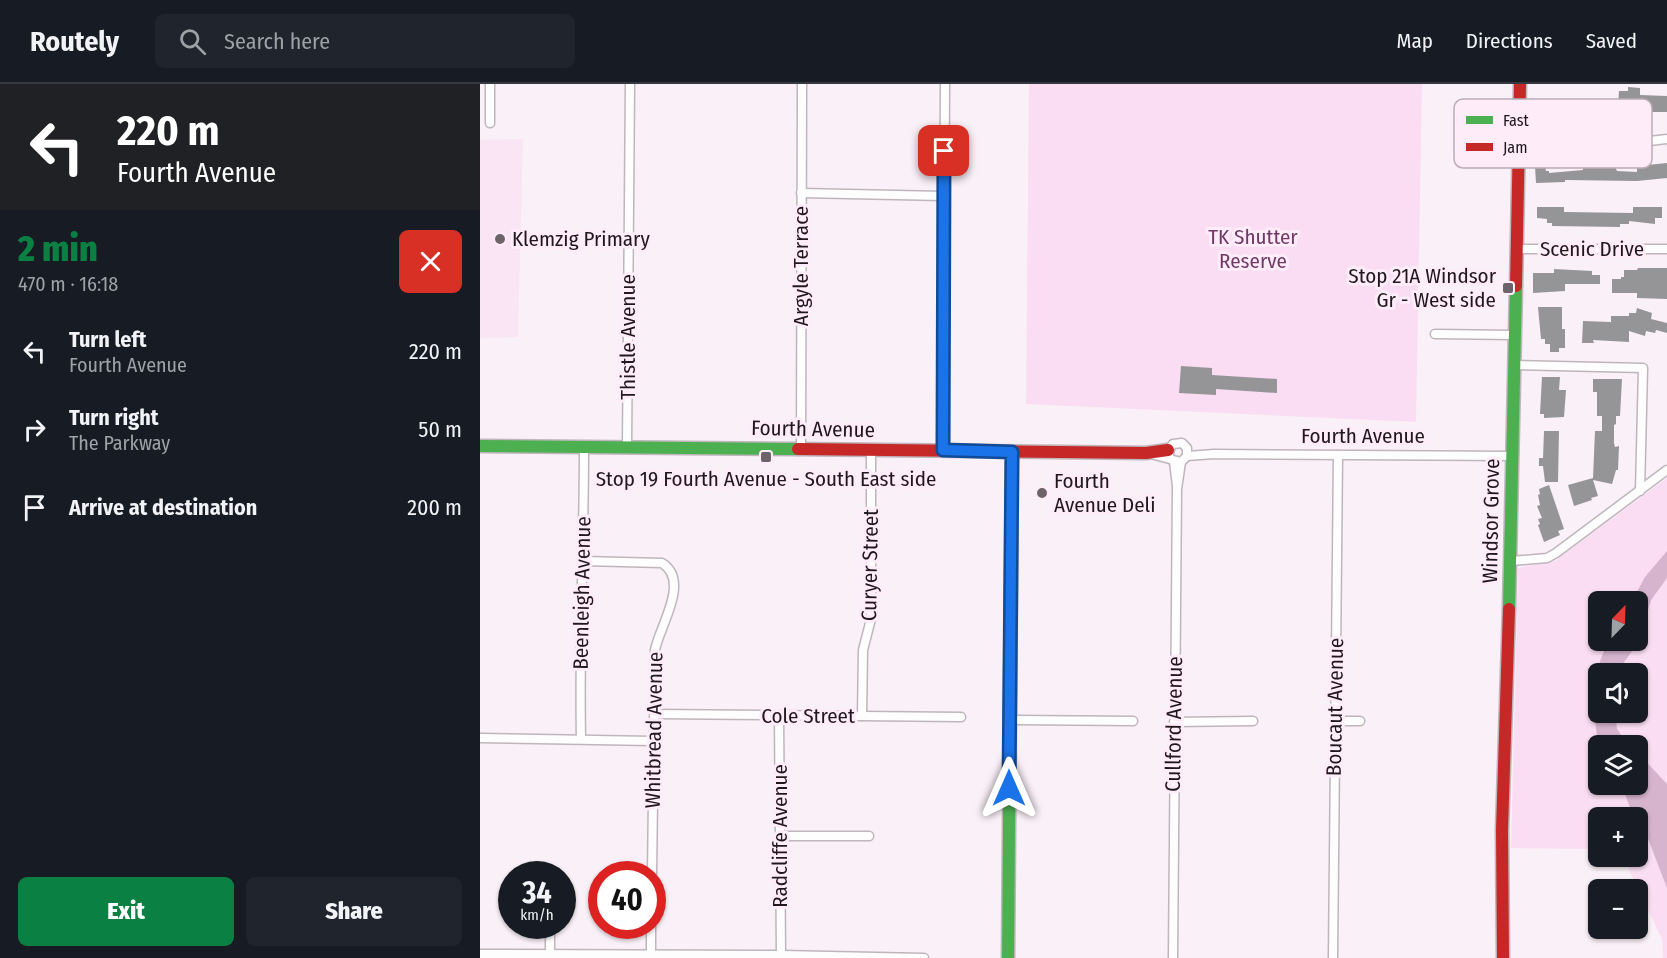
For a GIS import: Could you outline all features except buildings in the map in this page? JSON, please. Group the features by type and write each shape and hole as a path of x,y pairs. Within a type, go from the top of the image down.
{"street":[{"path":"490,84 490,123"},
{"name":"Thistle Avenue","path":"627,447 630,84"},
{"name":"Argyle Terrace","path":"801,448 802,84"},
{"path":"943,450 945,84"},
{"name":"Windsor Grove","path":"1520,84 1520,99"},
{"path":"1652,141 1667,140"},
{"name":"Windsor Grove","path":"1503,958 1503,830 1519,168"},
{"path":"801,193 943,196"},
{"name":"Scenic Drive","path":"1517,249 1667,249"},
{"path":"1435,334 1514,335"},
{"path":"1514,364 1643,368 1640,491"},
{"name":"Fourth Avenue","path":"480,446 943,450 1146,453 1178,456 1214,454 1512,456"},
{"name":"Beenleigh Avenue","path":"581,739 579,649 584,561 584,447"},
{"name":"Curyer Street","path":"862,716 863,650 872,619 872,449"},
{"path":"1008,958 1012,452"},
{"name":"Boucaut Avenue","path":"1333,958 1338,455"},
{"name":"Cullford Avenue","path":"1173,958 1178,456"},
{"path":"1511,561 1547,558 1556,553 1667,470"},
{"name":"Whitbread Avenue","path":"584,561 662,563 668,567 673,576 672,602 655,650 651,861"},
{"name":"Cole Street","path":"654,714 961,717"},
{"name":"Radcliffe Avenue","path":"779,716 781,955"},
{"path":"1010,720 1133,721"},
{"path":"1174,722 1253,721"},
{"path":"1335,721 1360,721"},
{"path":"480,738 653,741"},
{"path":"781,836 869,836"},
{"path":"550,939 550,954"},
{"path":"651,939 651,954"},
{"path":"480,954 924,958"}],"shaded area":[{"name":"Klemzig Primary","path":"523,139 518,337 480,338 480,140"},
{"path":"1667,551 1667,578 1651,600 1648,610 1648,591 1637,591 1645,577"},
{"path":"1604,651 1632,651 1623,663 1600,663"},
{"path":"1596,723 1616,723 1621,735 1597,735"},
{"path":"1648,764 1667,784 1667,888 1648,839 1648,807 1630,807 1625,795 1648,795"}],"green space":[{"name":"TK Shutter Reserve","path":"1029,84 1422,84 1416,422 1026,404"},
{"path":"1667,478 1667,958 1663,958 1662,939 1648,910 1648,879 1633,879 1628,867 1648,867 1648,807 1588,807 1588,849 1511,848 1518,568 1555,561"}],"traffic: fast":[{"path":"1509,609 1516,286"},
{"path":"480,446 798,449"},
{"path":"1008,958 1012,452"}],"traffic: jam":[{"path":"1520,84 1520,99"},
{"path":"1516,286 1518,168"},
{"path":"798,449 1146,453 1168,450"},
{"path":"1503,958 1502,830 1509,609"}],"place":[{"name":"Klemzig Primary","path":"500,239"},
{"name":"Stop 21A Windsor Gr - West side","path":"1508,288"},
{"name":"Stop 19 Fourth Avenue - South East side","path":"766,457"},
{"name":"Fourth Avenue Deli","path":"1042,493"}],"route":[{"path":"944,151 943,450 1012,452 1009,788"}]}
